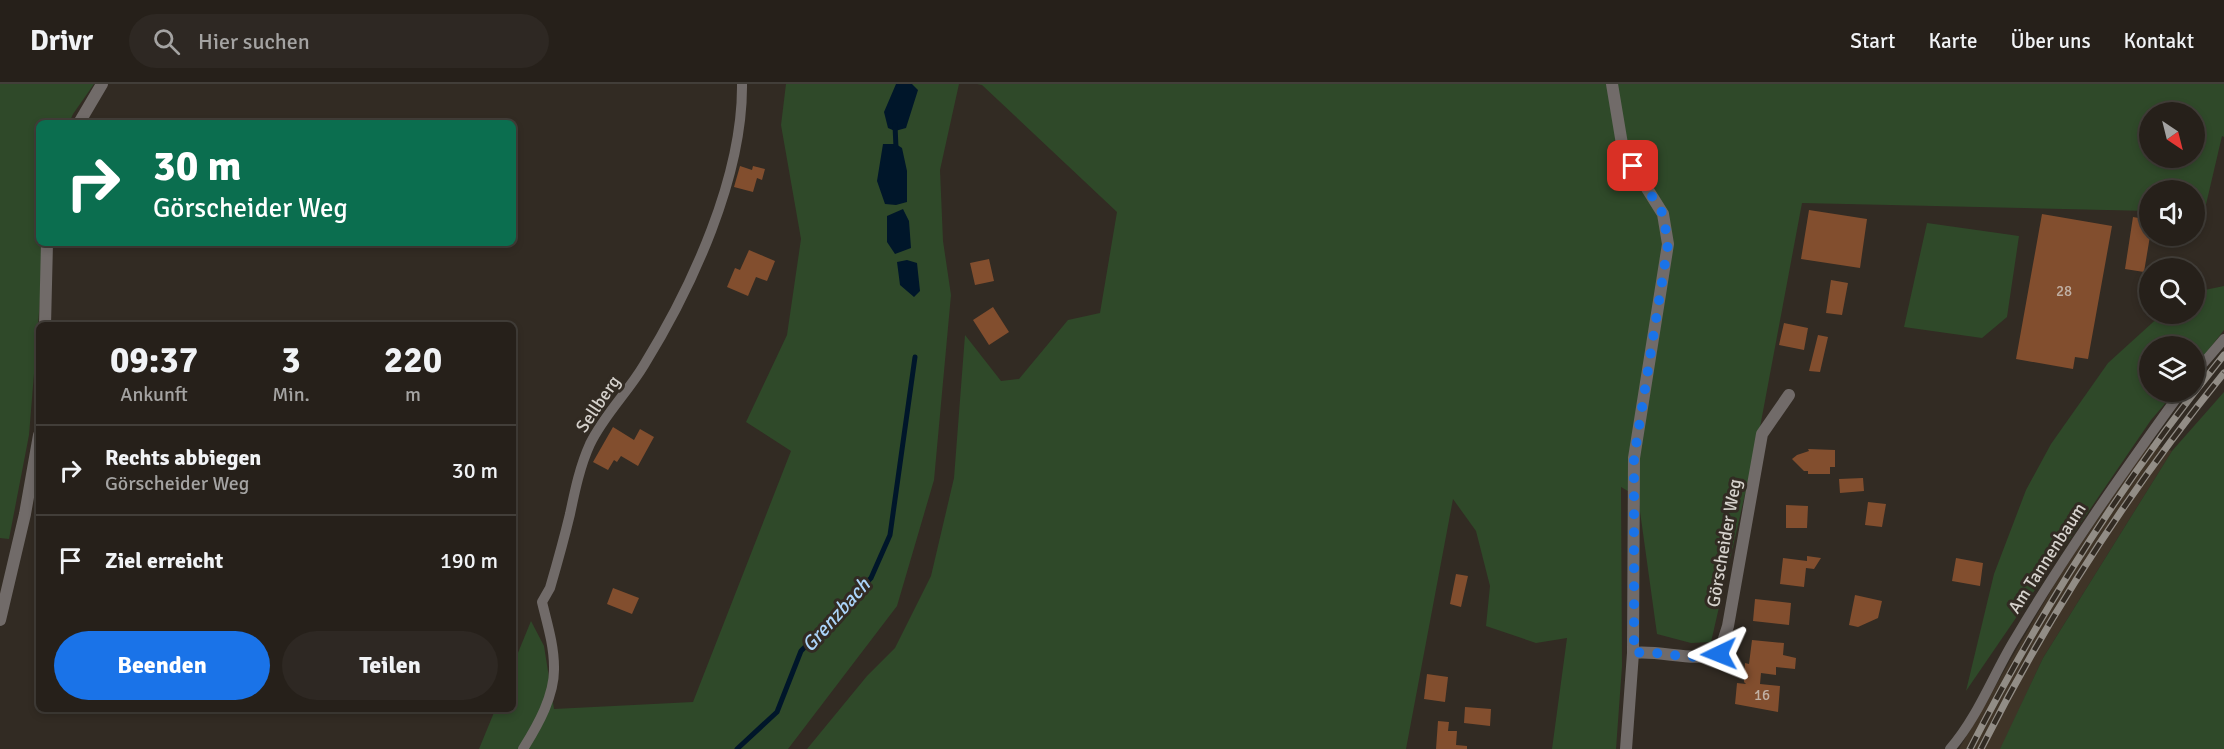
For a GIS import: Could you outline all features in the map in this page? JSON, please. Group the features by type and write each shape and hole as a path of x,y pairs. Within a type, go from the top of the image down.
{"street":[{"path":"81,120 102,84"},
{"path":"1611,84 1623,150 1663,214 1668,244 1634,458 1634,653 1626,749"},
{"path":"45,322 47,246"},
{"name":"Görscheider Weg","path":"1634,653 1656,652 1708,658 1719,654 1728,626 1762,434 1789,395"},
{"path":"0,620 25,514 36,452"}],"lane":[{"name":"Sellberg","path":"524,749 538,723 554,677 552,647 542,602 550,588 583,462 596,433 651,353 695,267 733,163 740,123 742,84"},
{"path":"2205,361 2224,339"},
{"name":"Am Tannenbaum","path":"1950,749 1963,734 2014,639 2096,510 2174,402"}],"shaded area":[{"path":"2149,443 2172,451 2043,658 2001,749 1959,749 2061,573"}],"green space":[{"path":"0,84 94,84 70,120 36,120 36,246 42,246 29,435 9,539 0,538"},
{"path":"786,84 959,84 940,170 943,241 951,295 934,480 897,606 788,749 479,749 494,712 516,712 516,658 531,621 544,646 554,709 693,702 791,451 746,422 787,335 801,239 781,125"},
{"path":"977,84 2224,84 2224,137 2222,136 2205,209 2205,180 2139,180 2139,211 1802,203 1758,438 1711,642 1691,643 1657,634 1638,497 1621,487 1622,666 1616,749 1552,749 1567,638 1536,643 1486,626 1490,586 1476,531 1453,499 1406,749 807,749 867,676 895,648 931,576 954,478 965,335 1001,381 1019,379 1068,320 1100,313 1117,212 982,85"},
{"path":"1927,223 2019,236 2007,317 1982,338 1904,327"},
{"path":"2224,286 2224,330 2205,354 2205,336 2139,336 2139,402 2166,402 2151,420 1966,691 1994,574 2026,490 2051,444 2108,363 2151,324 2205,324 2205,290"},
{"path":"2224,392 2224,749 2000,749 2043,658 2172,451"}],"water":[{"path":"896,84 912,84 918,90 906,128 895,131 888,128 884,112"},
{"path":"883,144 896,144 902,148 907,171 907,202 896,205 885,204 877,181"},
{"path":"903,209 909,221 911,248 895,254 887,242 887,216"},
{"path":"907,260 917,263 920,291 914,297 900,285 897,262"}],"building":[{"path":"740,166 752,170 753,166 765,169 762,180 757,178 753,192 734,187"},
{"path":"1809,210 1867,219 1860,268 1801,259"},
{"path":"2042,214 2112,226 2088,359 2075,357 2073,369 2016,359"},
{"path":"2133,217 2139,218 2139,246 2148,246 2146,258 2139,258 2139,271 2125,269"},
{"path":"749,250 775,261 767,281 756,277 748,296 727,287 735,268 740,270"},
{"path":"989,259 994,281 975,285 970,263"},
{"path":"1831,280 1848,283 1842,315 1826,313"},
{"path":"993,307 1009,332 989,345 973,320"},
{"path":"1784,323 1808,328 1804,350 1779,345"},
{"path":"1818,335 1828,337 1820,372 1809,371"},
{"path":"613,427 634,440 640,429 654,437 638,466 621,456 617,462 614,460 608,470 593,462"},
{"path":"1808,449 1835,450 1835,467 1830,467 1830,474 1808,474 1808,471 1804,471 1792,459 1809,451"},
{"path":"1863,478 1864,491 1840,493 1839,479"},
{"path":"1868,502 1886,504 1882,527 1865,525"},
{"path":"1786,505 1808,506 1807,528 1786,528"},
{"path":"1807,556 1821,558 1814,569 1806,568 1804,587 1780,584 1783,558 1807,561"},
{"path":"1956,558 1983,563 1980,586 1952,581"},
{"path":"1456,574 1468,576 1461,607 1450,604"},
{"path":"613,588 639,598 632,614 607,604"},
{"path":"1855,595 1882,601 1878,618 1858,627 1849,625"},
{"path":"1755,599 1791,603 1789,625 1753,621"},
{"path":"1752,640 1784,643 1783,655 1796,658 1795,669 1776,667 1776,675 1761,673 1760,684 1780,686 1778,712 1735,704 1737,683 1746,684 1744,682 1745,663 1749,664"},
{"path":"1427,674 1448,677 1445,702 1424,699"},
{"path":"1465,707 1491,709 1490,726 1464,723"},
{"path":"1438,721 1449,722 1448,731 1457,731 1456,745 1467,746 1467,749 1436,749"}],"waterway":[{"name":"Grenzbach","path":"895,125 896,148"},
{"name":"Grenzbach","path":"737,749 777,712 801,651 871,578 890,535 915,357"}],"railway":[{"path":"1970,749 2055,595 2086,546 2153,448 2224,355"},
{"path":"1981,749 2034,650 2092,555 2156,462 2224,373"}],"route":[{"path":"1633,166 1663,214 1668,244 1634,458 1634,653 1656,652 1708,658 1719,654"}]}
